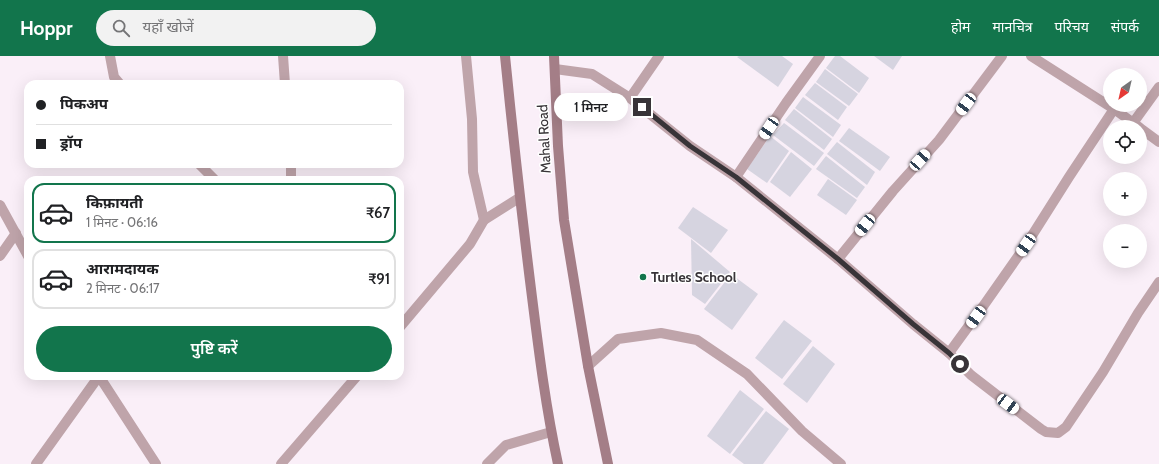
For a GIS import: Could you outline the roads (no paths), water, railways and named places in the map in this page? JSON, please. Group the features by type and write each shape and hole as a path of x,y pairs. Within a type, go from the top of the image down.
{"main road":[{"name":"Mahal Road","path":"505,56 519,198 542,375 551,432 558,464"},
{"name":"Mahal Road","path":"554,56 558,146 564,220 588,366 608,464"}],"street":[{"path":"110,56 114,78 116,80"},
{"path":"283,56 285,80"},
{"path":"466,56 472,120 473,172 484,220"},
{"path":"630,98 659,56"},
{"path":"736,177 820,56"},
{"path":"838,259 893,191 938,140 1002,56"},
{"path":"1032,56 1103,102"},
{"path":"555,69 592,74 630,98 690,146 736,177 838,259 949,353 971,375 1046,432 1058,433 1066,427 1103,372 1138,313 1159,282"},
{"path":"1140,120 1159,87"},
{"path":"949,353 1026,245 1112,112"},
{"path":"1118,112 1129,120"},
{"path":"1147,133 1159,142"},
{"path":"203,168 212,176"},
{"path":"404,322 470,244 484,220 519,198"},
{"path":"0,205 24,248"},
{"path":"0,256 16,233"},
{"path":"588,366 618,339 661,333 697,340 747,374 802,431 841,464"},
{"path":"36,464 96,380"},
{"path":"102,380 156,464"},
{"path":"281,464 354,380"},
{"path":"487,464 506,445 551,432"}],"place":[{"name":"Turtles School","path":"643,277"}]}
